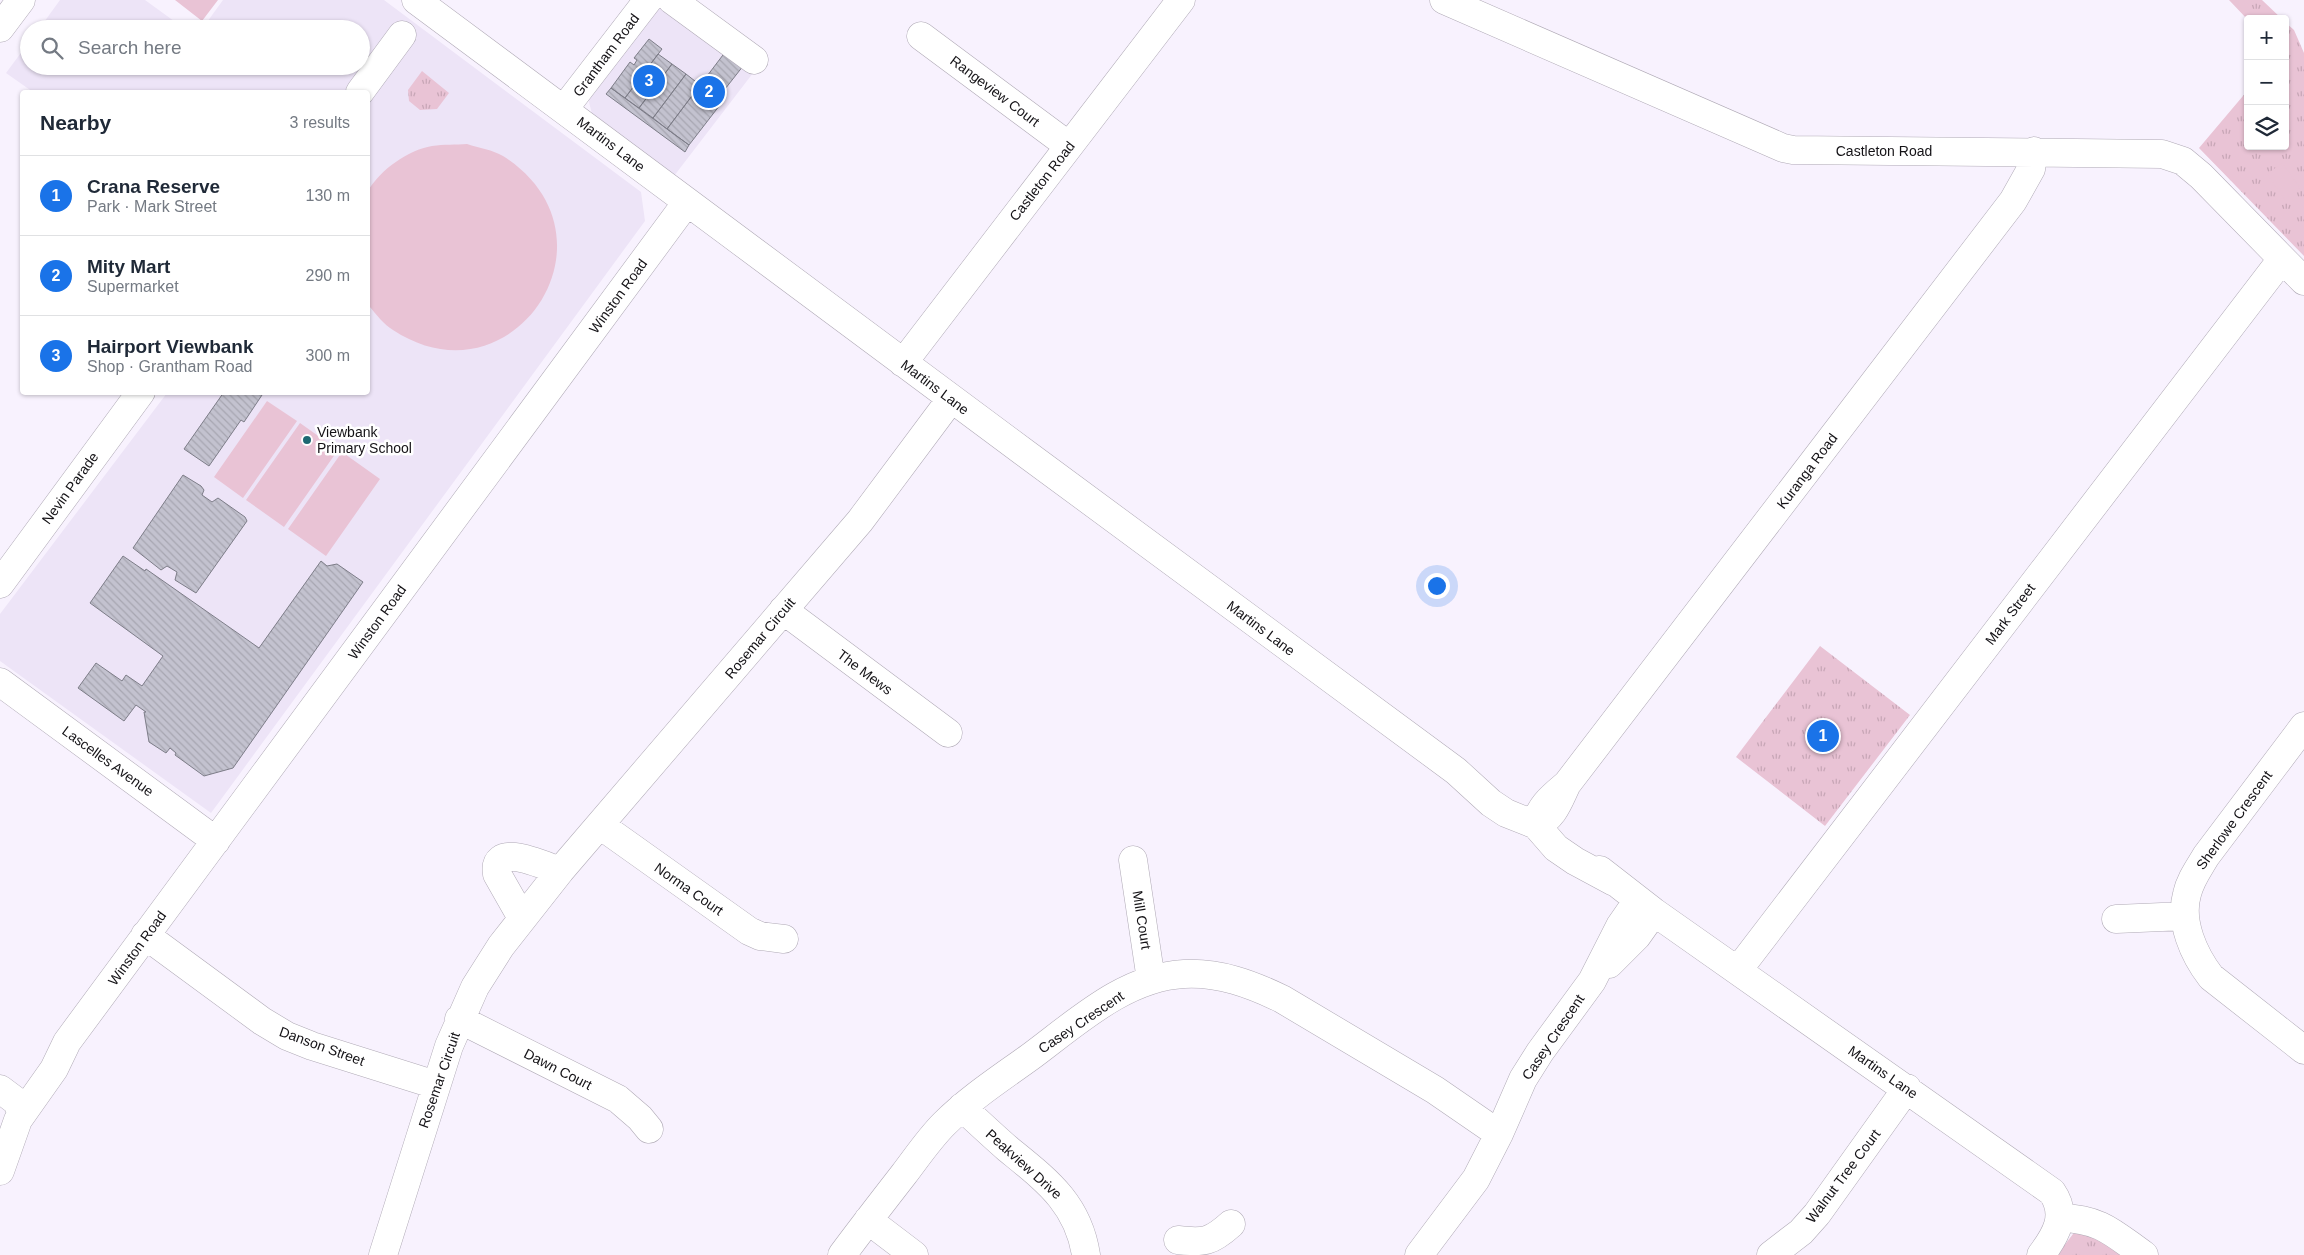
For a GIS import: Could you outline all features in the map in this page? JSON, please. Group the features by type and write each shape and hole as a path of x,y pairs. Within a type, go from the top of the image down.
{"street":[{"path":"0,28 21,0"},
{"name":"Martins Lane","path":"416,0 951,399 1456,771 1491,803 1506,813 1540,820 1556,848 1575,861 1614,882 2052,1192 2058,1200 2061,1218"},
{"name":"Grantham Road","path":"564,109 648,0"},
{"path":"672,0 754,60"},
{"name":"Castleton Road","path":"903,363 1181,0"},
{"name":"Castleton Road","path":"1444,0 1783,148 1816,151 2162,154 2183,161 2201,176 2304,281"},
{"path":"361,90 402,35"},
{"name":"Rangeview Court","path":"921,36 1069,146"},
{"name":"Kuranga Road","path":"1540,820 1548,800 1567,784 2013,202 2031,169 2034,152"},
{"name":"Winston Road","path":"0,1136 10,1103 54,1069 68,1042 145,935 687,202"},
{"name":"Mark Street","path":"1738,970 2282,259"},
{"name":"Nevin Parade","path":"0,584 139,395"},
{"name":"Rosemar Circuit","path":"383,1255 436,1085 459,1019 485,970 522,918 560,871 860,521 951,399"},
{"name":"The Mews","path":"783,610 948,733"},
{"name":"Lascelles Avenue","path":"0,682 216,841"},
{"name":"Sherlowe Crescent","path":"2302,733 2202,862 2186,895 2185,916 2192,946 2200,963 2211,977 2304,1050"},
{"name":"Norma Court","path":"600,825 749,931 760,936 784,939"},
{"path":"522,918 497,874 496,866 498,861 504,857 514,856 560,871"},
{"name":"Mill Court","path":"1133,860 1151,980"},
{"name":"Casey Crescent","path":"1419,1255 1476,1179 1523,1079 1540,1052 1592,981 1620,926 1646,906"},
{"path":"2116,919 2185,916"},
{"name":"Danson Street","path":"145,935 262,1022 286,1036 436,1085"},
{"name":"Casey Crescent","path":"842,1255 933,1136 962,1107 1100,1006 1116,996 1151,980 1184,974 1208,974 1232,978 1257,987 1282,999 1435,1090 1502,1127"},
{"name":"Dawn Court","path":"459,1019 618,1099 640,1118 649,1129"},
{"name":"Walnut Tree Court","path":"1771,1255 1801,1232 1817,1214 1907,1088"},
{"name":"Winston Road","path":"0,1171 10,1103"},
{"name":"Peakview Drive","path":"962,1107 1057,1192 1076,1219 1081,1231 1086,1255"},
{"path":"2041,1255 2054,1236 2061,1218 2089,1220 2101,1225 2144,1255"},
{"path":"868,1220 914,1255"},
{"path":"1200,1246 1231,1224"}],"shaded area":[{"path":"60,0 145,0 173,20 46,20"},
{"name":"Viewbank Primary School","path":"223,0 384,0 641,192 645,221 211,813 0,661 0,614 165,395 370,395 370,90 30,90 6,73 20,54 20,75 370,75 370,20 209,20"},
{"path":"660,0 763,60 674,176 592,114 589,102 590,95"}],"green space":[{"path":"175,0 218,0 203,20"},
{"path":"2229,0 2262,0 2278,15 2244,15"},
{"path":"2289,26 2294,30 2304,53 2304,256 2199,148 2244,95 2244,150 2289,150"},
{"path":"422,71 449,93 437,109 420,110 409,101 408,90"},
{"path":"467,144 503,156 539,190 555,228 555,267 540,303 513,331 478,347 437,348 393,330 370,307 370,188 387,169 404,156 423,148"},
{"path":"2282,163 2300,188 2285,200 2267,174"},
{"path":"267,401 297,421 243,498 214,477"},
{"path":"300,423 338,450 284,527 246,500"},
{"path":"342,452 380,479 326,556 288,529"},
{"path":"1820,646 1910,715 1825,826 1736,757"},
{"path":"2080,1229 2128,1255 2057,1255 2073,1234"}],"building":[{"path":"649,39 662,49 625,98 611,88 630,62 634,65 637,60 634,58"},
{"path":"729,47 747,61 718,98 723,101 689,145 667,129"},
{"path":"658,54 672,64 639,108 625,98"},
{"path":"672,64 686,74 653,118 639,108"},
{"path":"686,74 700,85 667,129 653,118"},
{"path":"611,88 689,145 685,152 606,94"},
{"path":"222,395 262,395 244,422 241,420 209,466 184,449"},
{"path":"183,475 201,486 204,490 202,495 212,502 218,498 245,517 247,521 196,593 175,580 177,572 167,566 161,570 133,548"},
{"path":"123,556 145,571 146,569 259,648 321,561 327,566 337,564 363,582 233,768 204,776 175,755 176,753 170,748 166,753 149,742 144,712 146,712 136,705 124,721 78,688 96,663 122,681 126,675 142,686 163,656 90,603"}],"place":[{"name":"Hairport Viewbank","path":"649,81"},
{"name":"Mity Mart","path":"709,92"},
{"name":"Viewbank Primary School","path":"307,440"},
{"name":"Crana Reserve","path":"1823,736"}]}
